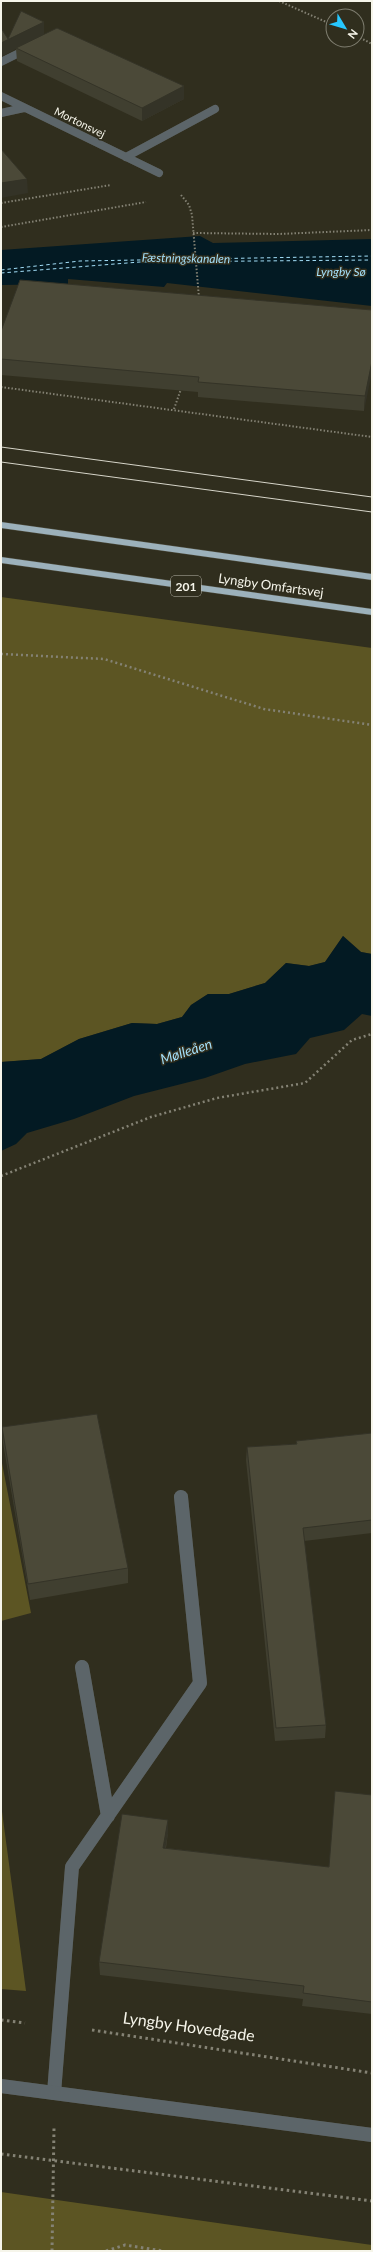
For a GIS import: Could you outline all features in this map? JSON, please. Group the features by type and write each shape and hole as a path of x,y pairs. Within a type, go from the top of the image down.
{"highway":[{"name":"Lyngby Omfartsvej","path":"1,525 372,577"},
{"name":"Lyngby Omfartsvej","path":"1,560 372,612"}],"street":[{"path":"1,62 36,45"},
{"name":"Mortonsvej","path":"1,96 160,173"},
{"path":"1,113 24,108"},
{"path":"126,157 215,110"},
{"path":"54,2092 72,1867 200,1683 180,1497"},
{"path":"82,1668 108,1816"},
{"path":"1,2086 372,2135"}],"path":[{"path":"279,1 325,21"},
{"path":"1,203 116,184"},
{"path":"174,197 182,196"},
{"path":"1,227 151,202"},
{"path":"192,215 199,304"},
{"path":"193,233 279,234 372,230"},
{"path":"174,409 181,386"},
{"path":"1,387 174,409 372,437"},
{"path":"1,654 104,659 264,709 372,725"},
{"path":"1,1176 151,1116 217,1098 305,1083 352,1040 372,1034"},
{"name":"Lyngby Hovedgade","path":"1,2020 60,2026 283,2058 372,2073"},
{"path":"52,2251 54,2092"},
{"path":"1,2154 372,2201"},
{"path":"106,2251 125,2245 163,2251"}],"shaded area":[{"path":"1,597 372,648 372,954 361,952 343,936 325,962 309,966 286,963 265,983 229,994 208,994 191,1005 182,1017 157,1024 132,1023 79,1039 41,1059 1,1062"},
{"path":"1,1458 31,1613 1,1621"},
{"path":"1,1804 26,1991 1,1989"},
{"path":"1,2192 372,2245 372,2251 1,2251"}],"water":[{"name":"Lyngby Sø","path":"200,236 213,243 372,239 372,306 167,283 164,287 68,279 68,284 1,285 1,250"},
{"name":"Mølleåen","path":"343,936 361,952 372,954 372,1016 362,1014 344,1030 310,1038 296,1054 245,1064 205,1078 134,1096 74,1119 27,1133 16,1144 1,1151 1,1062 41,1059 79,1039 132,1023 157,1024 182,1017 191,1005 208,994 229,994 265,983 286,963 309,966 325,962"}],"building":[{"path":"21,11 44,22 1,43 1,28 8,39"},
{"path":"57,28 184,86 142,108 16,48"},
{"path":"1,149 27,179 1,183"},
{"path":"20,280 372,310 372,361 365,396 198,382 199,377 1,359 1,331"},
{"path":"97,1414 128,1568 28,1584 2,1427"},
{"path":"372,1433 372,1520 303,1528 326,1725 276,1728 247,1447 297,1444 296,1441"},
{"path":"335,1791 372,1795 372,2002 303,1993 304,1986 99,1962 122,1814 168,1820 163,1848 329,1867"}],"ferry route":[{"path":"1,270 80,261 372,256"},
{"path":"1,273 140,262 372,260"}],"tram line":[{"path":"1,447 372,497"},
{"path":"1,462 372,512"}],"water label":[{"name":"Fæstningskanalen","path":"186,258"}]}
